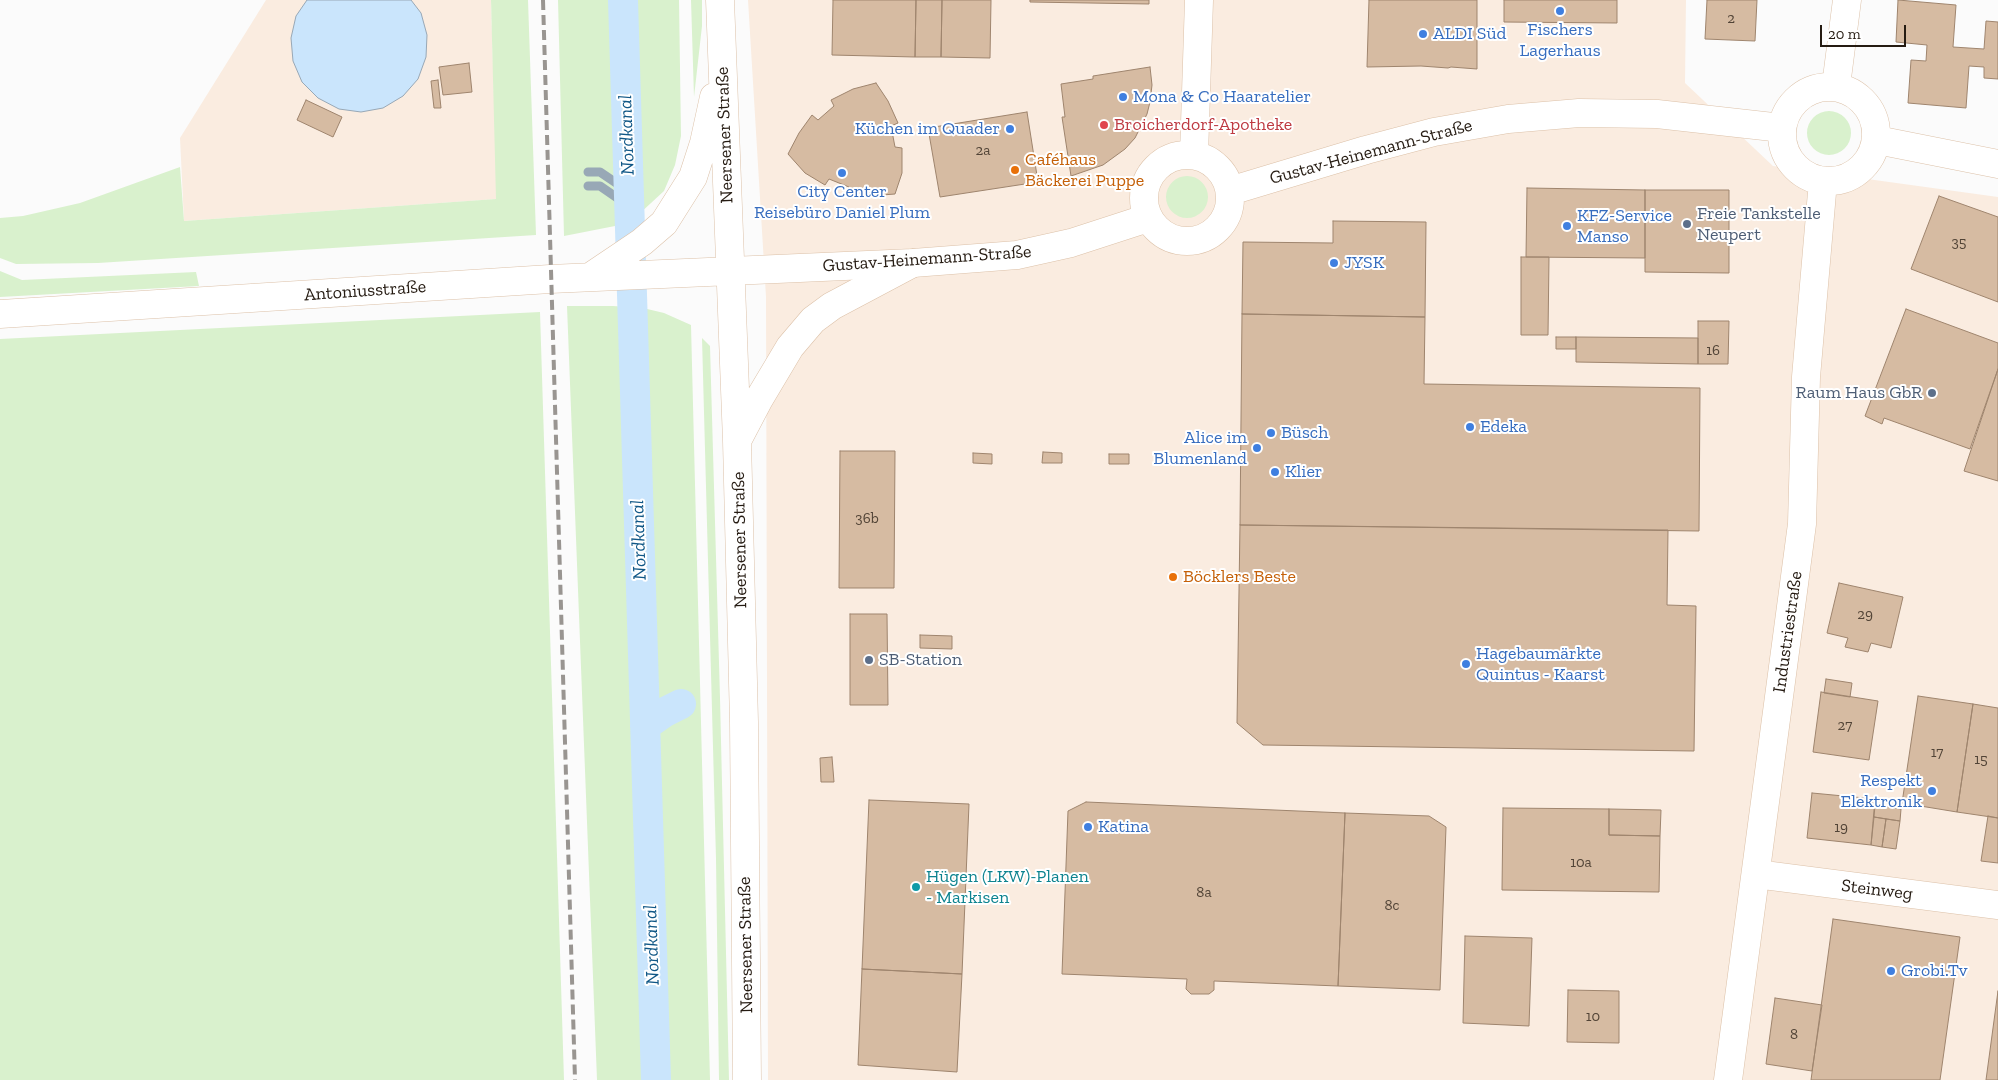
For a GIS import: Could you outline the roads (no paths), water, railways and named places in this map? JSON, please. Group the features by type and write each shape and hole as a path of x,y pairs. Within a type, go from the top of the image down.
{"street":[{"name":"Neersener Straße","path":"720,0 737,441 744,722 747,1080"},
{"path":"1194,155 1199,0"},
{"path":"1836,86 1847,0"},
{"path":"590,276 642,242 664,223 693,177 704,143 714,95 721,40"},
{"path":"1836,86 1853,92 1867,104 1876,121 1877,140 1871,157 1858,172 1842,180 1822,181 1808,177 1796,168 1787,157 1783,143 1782,128 1788,110 1800,96 1817,88 1836,86"},
{"name":"Gustav-Heinemann-Straße","path":"1230,191 1366,150 1434,132 1508,119 1579,114 1657,114 1782,128"},
{"path":"1877,140 1998,164"},
{"path":"1194,155 1211,161 1224,174 1230,191 1228,212 1217,230 1199,240 1179,241 1160,233 1148,218 1143,199 1147,180 1158,164 1175,156 1194,155"},
{"name":"Industriestraße","path":"1728,1080 1802,524 1806,377 1822,181"},
{"name":"Gustav-Heinemann-Straße","path":"731,271 913,263 1026,253 1080,240 1148,218"},
{"path":"737,441 790,347 813,320 832,306 913,263"},
{"name":"Antoniusstraße","path":"0,314 590,276 731,271"},
{"name":"Steinweg","path":"1756,874 1998,905"}],"water":[{"path":"307,0 411,0 421,13 427,35 426,57 418,79 403,96 383,108 361,112 339,109 318,98 302,82 293,61 291,38 296,16"}],"waterway":[{"name":"Nordkanal","path":"623,0 656,1080"},
{"path":"588,172 600,172 628,191"},
{"path":"588,186 600,186 629,206"},
{"path":"645,726 665,712 681,704"}],"railway":[{"path":"543,0 575,1080"}],"place":[{"name":"Fischers Lagerhaus","path":"1560,11"},
{"name":"ALDI Süd","path":"1423,34"},
{"name":"Mona & Co Haaratelier","path":"1123,97"},
{"name":"Broicherdorf-Apotheke","path":"1104,125"},
{"name":"Küchen im Quader","path":"1010,129"},
{"name":"Caféhaus Bäckerei Puppe","path":"1015,170"},
{"name":"City Center Reisebüro Daniel Plum","path":"842,173"},
{"name":"Freie Tankstelle Neupert","path":"1687,224"},
{"name":"KFZ-Service Manso","path":"1567,226"},
{"name":"JYSK","path":"1334,263"},
{"name":"Raum Haus GbR","path":"1932,393"},
{"name":"Edeka","path":"1470,427"},
{"name":"Büsch","path":"1271,433"},
{"name":"Alice im Blumenland","path":"1257,448"},
{"name":"Klier","path":"1275,472"},
{"name":"Böcklers Beste","path":"1173,577"},
{"name":"SB-Station","path":"869,660"},
{"name":"Hagebaumärkte Quintus - Kaarst","path":"1466,664"},
{"name":"Respekt Elektronik","path":"1932,791"},
{"name":"Katina","path":"1088,827"},
{"name":"Hügen (LKW)-Planen - Markisen","path":"916,887"},
{"name":"Grobi.Tv","path":"1891,971"}]}
